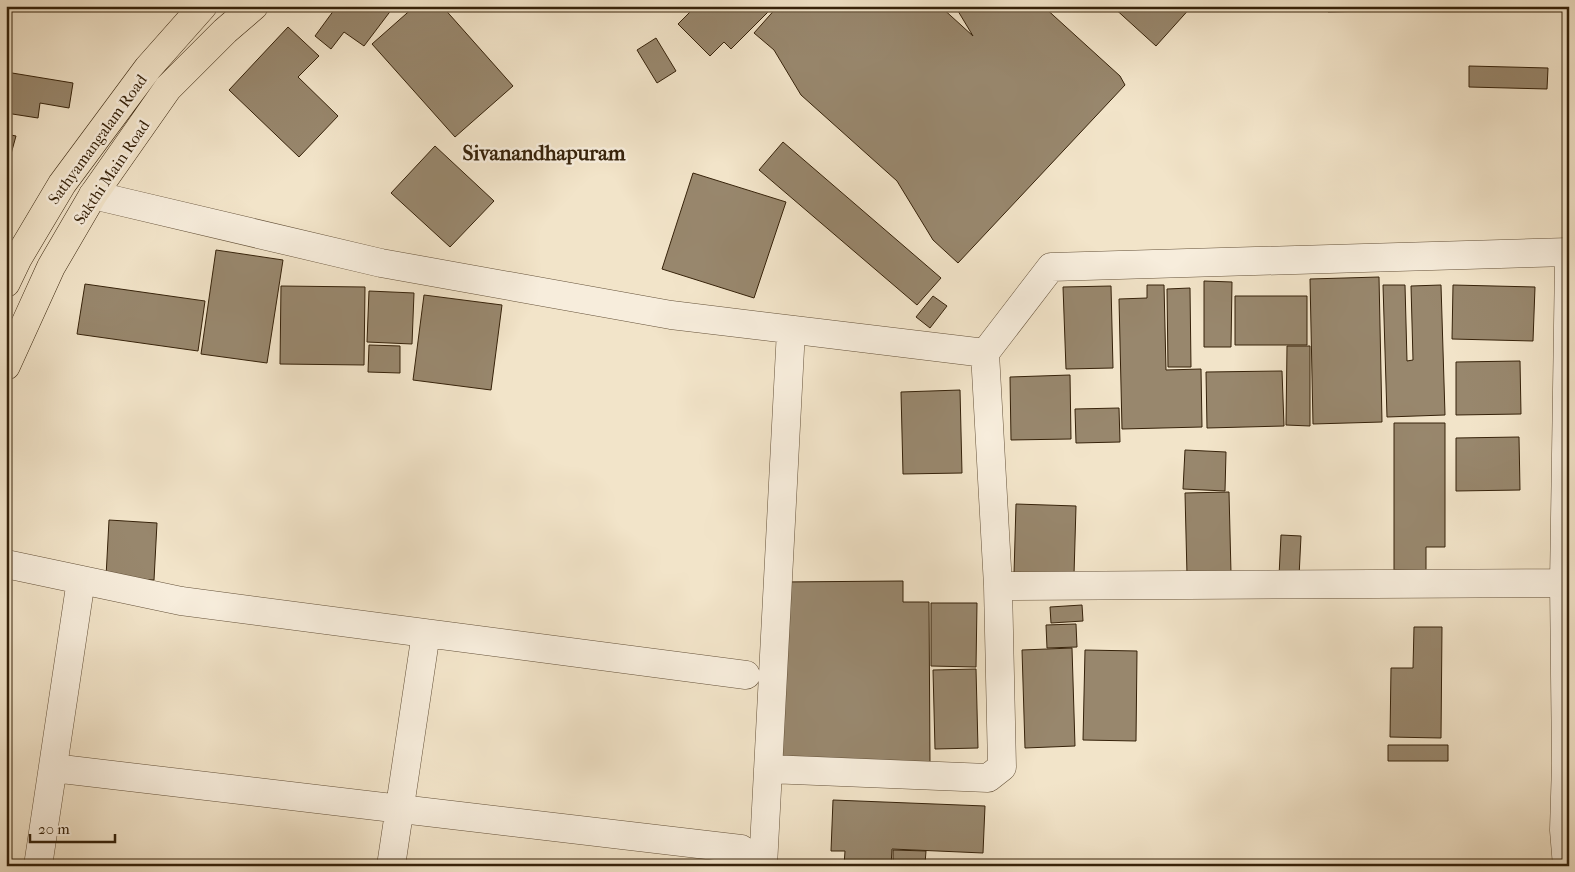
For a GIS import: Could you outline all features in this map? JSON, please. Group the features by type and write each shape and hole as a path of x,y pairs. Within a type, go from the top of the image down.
{"highway":[{"name":"Sathyamangalam Road","path":"6,283 18,258 62,184 148,68 203,6"},
{"name":"Sakthi Main Road","path":"6,366 51,267 93,195 168,88 225,31 254,6"}],"street":[{"path":"93,195 381,263 672,315 985,353"},
{"path":"768,769 988,778 1002,767 998,586 985,353 1051,267 1569,252"},
{"path":"1567,866 1564,830 1566,764 1564,583 1569,261"},
{"path":"763,866 791,330"},
{"path":"6,564 181,600 746,675"},
{"path":"38,866 81,580"},
{"path":"998,586 1564,583"},
{"path":"391,866 426,633"},
{"path":"53,768 741,849"}],"building":[{"path":"337,6 388,6 392,9 364,46 344,32 331,49 315,36"},
{"path":"415,6 442,6 513,86 455,137 372,44"},
{"path":"696,6 774,6 731,49 724,42 710,56 678,24"},
{"path":"778,6 940,6 973,36 955,6 1043,6 1120,76 1125,85 958,263 933,240 897,181 801,95 774,50 754,33"},
{"path":"1112,6 1192,6 1156,46"},
{"path":"1328,6 1484,6 1484,8 1328,12"},
{"path":"288,27 319,56 298,77 338,116 299,157 229,90"},
{"path":"656,38 676,71 657,83 637,50"},
{"path":"1469,66 1548,68 1547,89 1469,87"},
{"path":"6,72 73,83 69,108 40,103 38,118 6,113"},
{"path":"6,134 16,136 6,172"},
{"path":"783,142 941,278 917,305 759,170"},
{"path":"435,146 494,201 450,247 391,193"},
{"path":"693,173 786,202 754,298 662,269"},
{"path":"216,250 283,260 267,363 201,354"},
{"path":"1379,277 1382,422 1313,424 1310,279"},
{"path":"1204,281 1232,282 1231,347 1204,347"},
{"path":"85,284 205,301 198,351 77,334"},
{"path":"1147,285 1164,285 1166,370 1201,369 1202,427 1122,429 1119,299 1147,298"},
{"path":"1383,285 1405,285 1407,361 1413,360 1411,286 1441,285 1445,415 1387,417"},
{"path":"1453,285 1535,287 1533,341 1452,339"},
{"path":"281,286 365,287 364,365 280,364"},
{"path":"1111,286 1113,368 1066,369 1063,287"},
{"path":"1190,288 1191,367 1168,367 1167,289"},
{"path":"369,291 414,293 412,344 367,342"},
{"path":"424,295 502,305 491,390 413,380"},
{"path":"933,296 947,306 930,328 916,317"},
{"path":"1235,296 1307,296 1307,345 1235,345"},
{"path":"369,345 400,346 400,373 368,372"},
{"path":"1287,346 1310,346 1310,426 1286,425"},
{"path":"1520,361 1521,414 1456,415 1456,362"},
{"path":"1282,371 1284,426 1207,428 1206,372"},
{"path":"1070,375 1071,439 1011,440 1010,377"},
{"path":"960,390 962,473 903,474 901,392"},
{"path":"1119,408 1120,442 1076,443 1075,409"},
{"path":"1394,423 1445,423 1445,547 1426,547 1426,570 1394,570"},
{"path":"1519,437 1520,490 1456,491 1456,438"},
{"path":"1185,450 1226,452 1225,491 1183,489"},
{"path":"1229,492 1231,573 1187,575 1185,493"},
{"path":"1016,504 1076,506 1074,575 1014,574"},
{"path":"109,520 157,523 154,580 106,577"},
{"path":"1281,535 1301,536 1299,577 1279,576"},
{"path":"903,581 903,602 929,602 930,763 781,763 781,582"},
{"path":"931,603 977,603 976,667 931,666"},
{"path":"1082,605 1083,621 1051,623 1050,607"},
{"path":"1076,624 1077,647 1047,648 1046,625"},
{"path":"1414,627 1442,627 1441,738 1390,737 1391,668 1413,668"},
{"path":"1072,648 1075,746 1025,748 1022,650"},
{"path":"1085,650 1137,651 1136,741 1083,740"},
{"path":"976,669 978,748 935,749 933,670"},
{"path":"1388,745 1448,745 1448,761 1388,761"},
{"path":"833,800 985,806 983,853 892,849 891,866 844,866 845,851 831,851"},
{"path":"893,850 926,851 925,864 893,863"}],"district":[{"name":"Sivanandhapuram","path":"544,153"}]}
